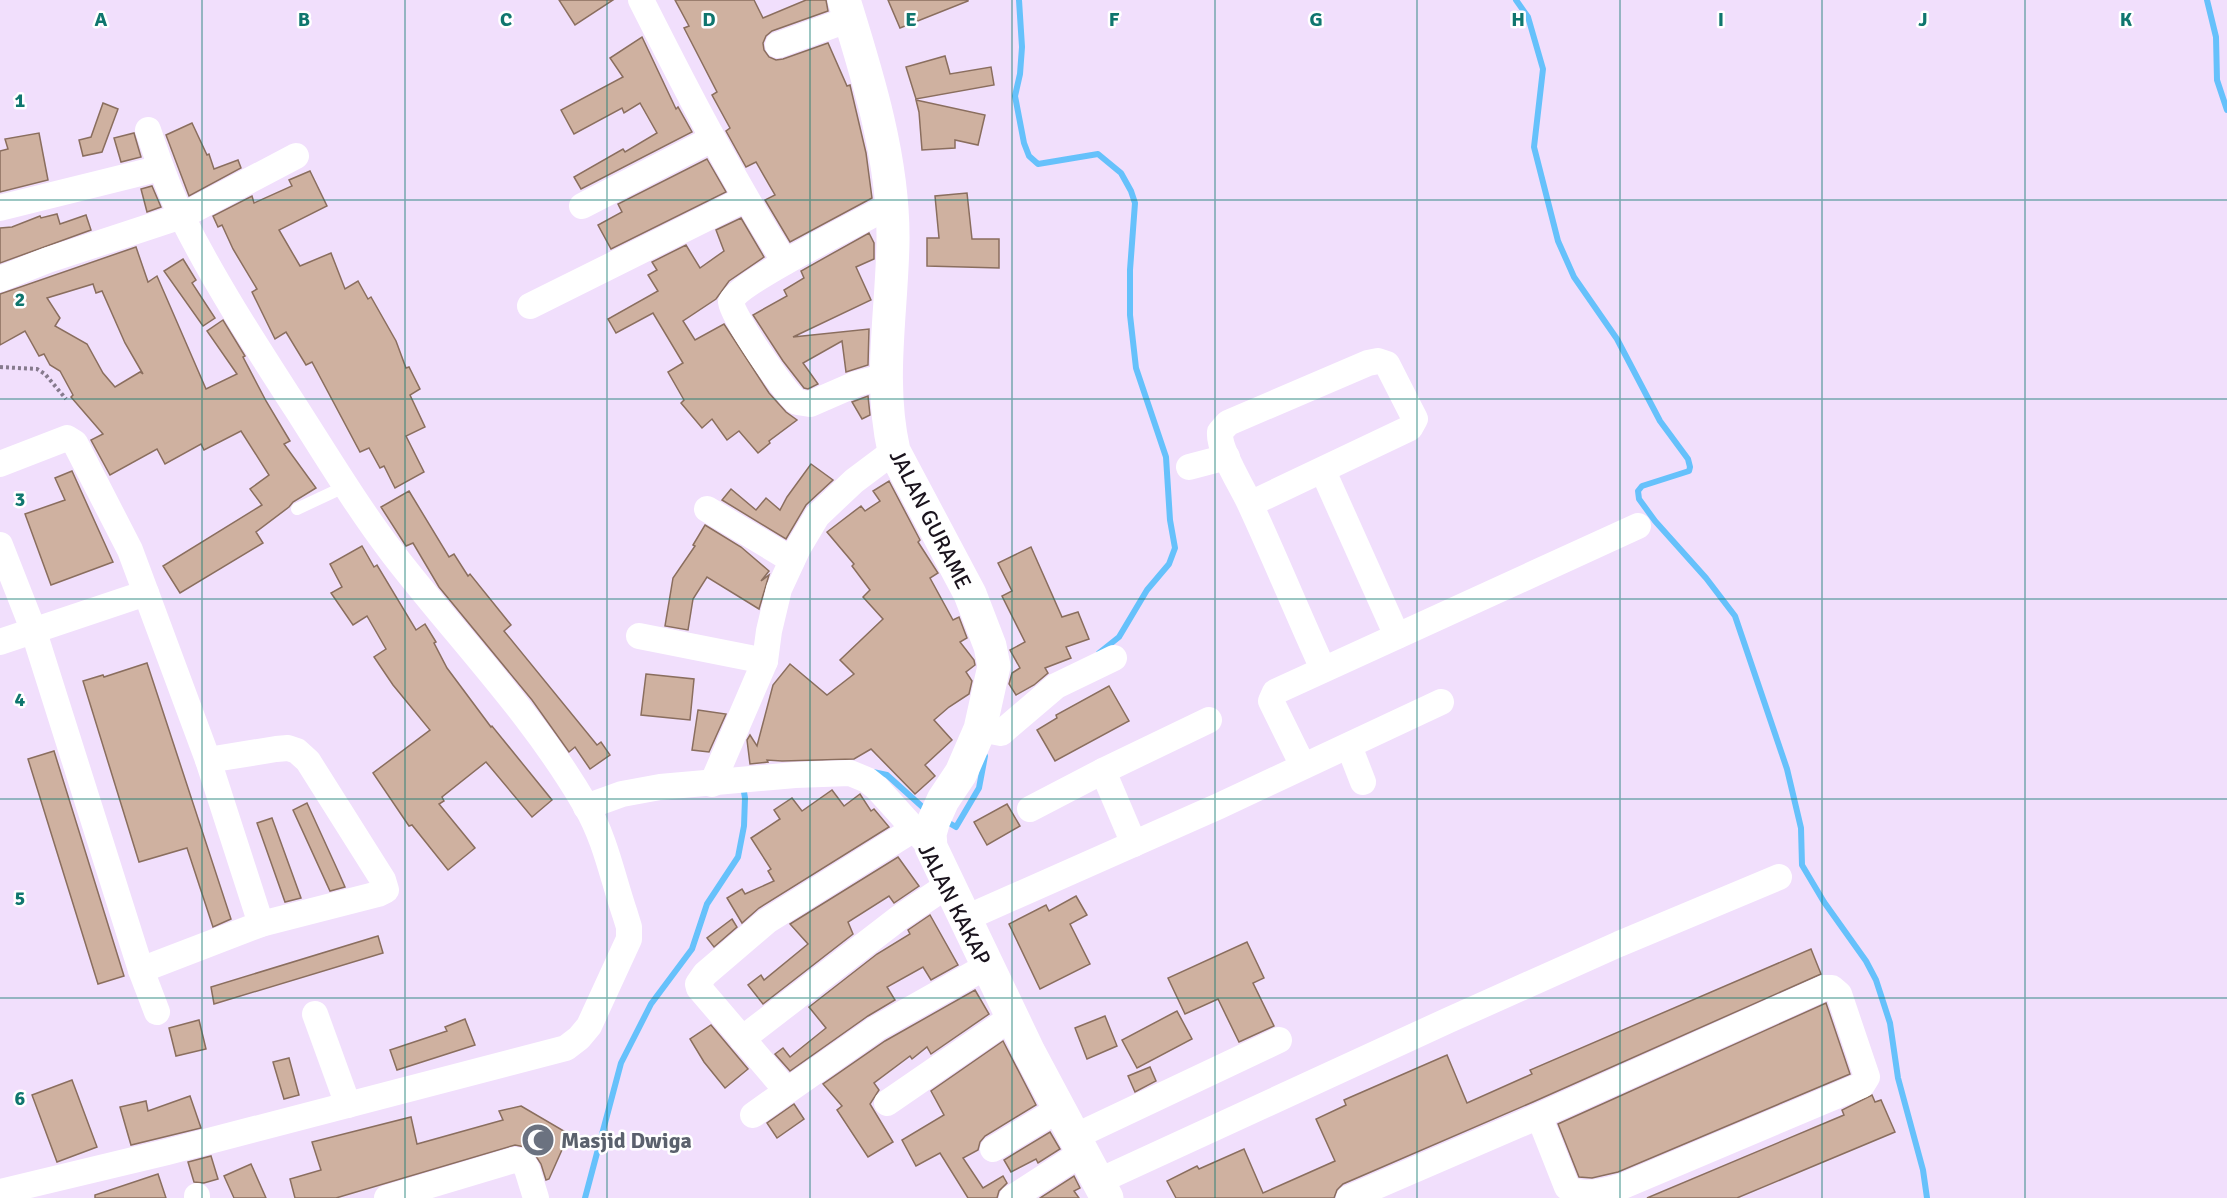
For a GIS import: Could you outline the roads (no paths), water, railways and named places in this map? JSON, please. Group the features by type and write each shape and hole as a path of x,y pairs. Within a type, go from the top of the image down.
{"street":[{"path":"641,0 712,139 745,199 785,262"},
{"path":"778,45 847,9"},
{"name":"JALAN GURAME","path":"847,9 882,139 891,205 893,240 886,376 888,425 894,451 970,594 990,646 994,666 989,731 930,824"},
{"path":"0,1192 32,1191 348,1105 552,1054 566,1048 589,1026 608,988 630,934 597,829 586,807 549,750 457,630 406,571 344,486 259,351 182,216 161,168 148,130"},
{"path":"582,206 712,139"},
{"path":"0,279 69,253 182,216 296,156"},
{"path":"0,208 161,168"},
{"path":"530,306 745,199"},
{"path":"886,376 856,384 810,404 801,404 794,399 744,329 731,302 736,293 785,262 891,205"},
{"path":"1250,504 1406,431 1414,423 1393,373 1385,362 1368,363 1227,423 1219,435 1323,669"},
{"path":"0,464 67,438 72,440 130,550 208,760 261,924"},
{"path":"733,782 765,661 779,589 792,560 817,516 854,481 894,451"},
{"path":"1189,467 1227,456"},
{"path":"1323,471 1397,636"},
{"path":"707,509 792,560"},
{"path":"1303,766 1271,699 1275,692 1638,526"},
{"path":"0,545 33,629 141,970 157,1012"},
{"path":"0,642 33,629 146,593"},
{"path":"639,636 765,661"},
{"path":"989,731 1056,686 1114,658"},
{"path":"964,919 1134,844 1442,702"},
{"path":"1030,809 1209,720"},
{"path":"1349,746 1364,782"},
{"path":"141,970 261,924 386,890 386,886 315,771 297,751 288,748 276,749 208,760"},
{"path":"1103,771 1134,844"},
{"name":"JALAN KAKAP","path":"586,807 639,790 795,775 850,774 867,780 930,824 948,885 1012,1017 1102,1190"},
{"path":"787,1090 699,988 699,981 723,957 767,921 930,824"},
{"path":"1102,1190 1449,1020 1619,944 1779,877"},
{"path":"742,1039 899,918 948,885"},
{"path":"753,1115 877,1028 987,966"},
{"path":"1349,1198 1539,1116 1824,988 1832,988 1839,994 1868,1077 1864,1083 1851,1089 1623,1186 1591,1195 1574,1193 1567,1187 1539,1116"},
{"path":"315,1014 348,1105"},
{"path":"887,1103 1012,1017"},
{"path":"1012,1198 1078,1145 1279,1041"},
{"path":"993,1149 1059,1109"},
{"path":"387,1198 514,1160 522,1161 527,1169 536,1198"}],"lane":[{"path":"297,509 344,486"}],"waterway":[{"path":"1019,0 1022,47 1020,74 1015,96 1024,143 1029,156 1038,164 1098,154 1121,173 1135,203 1130,270 1130,315 1136,368 1166,457 1170,520 1175,548 1169,564 1147,590 1119,637 1099,653"},
{"path":"1516,0 1528,17 1543,69 1534,147 1558,241 1574,277 1617,339 1660,421 1688,459 1690,467 1689,471 1642,486 1638,491 1639,499 1735,616 1787,769 1801,828 1802,865 1824,902 1866,961 1876,980 1890,1023 1898,1078 1923,1170 1927,1198"},
{"path":"2207,0 2216,37 2217,80 2227,110"},
{"path":"944,820 956,827 979,788 985,756"},
{"path":"873,772 887,775 927,811"},
{"path":"585,1198 621,1063 651,1004 692,949 707,904 738,857 744,826 743,786"}],"place":[{"name":"Masjid Dwiga","path":"538,1140"}]}
